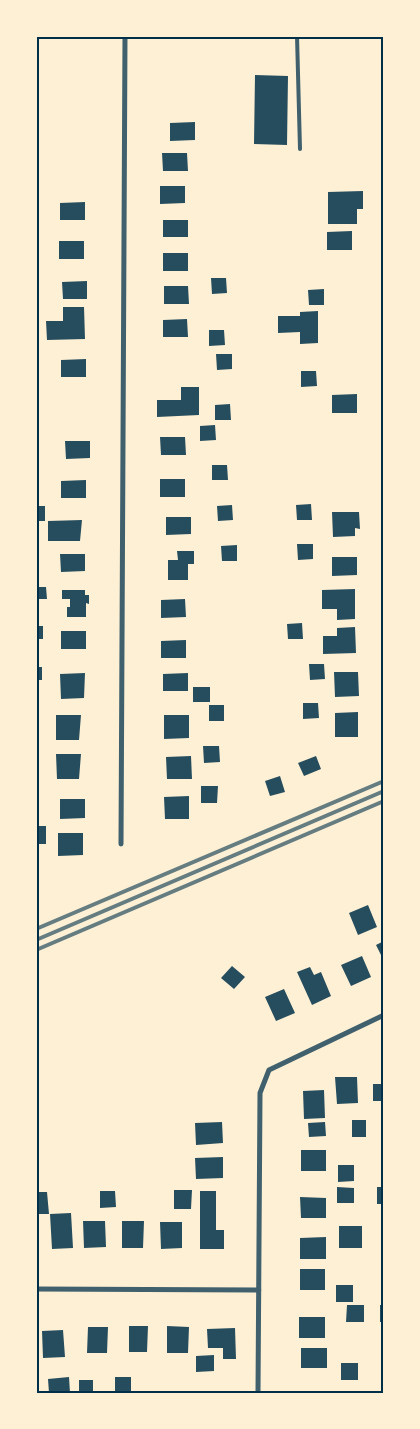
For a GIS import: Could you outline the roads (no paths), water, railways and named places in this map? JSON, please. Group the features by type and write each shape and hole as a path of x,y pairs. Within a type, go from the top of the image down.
{"street":[{"path":"121,844 125,36"},
{"path":"258,1393 260,1093 269,1070 384,1015"},
{"path":"36,1289 258,1290"}],"lane":[{"path":"297,36 300,148"}],"railway":[{"path":"36,929 384,781"},
{"path":"36,940 384,791"},
{"path":"36,950 384,801"}]}
